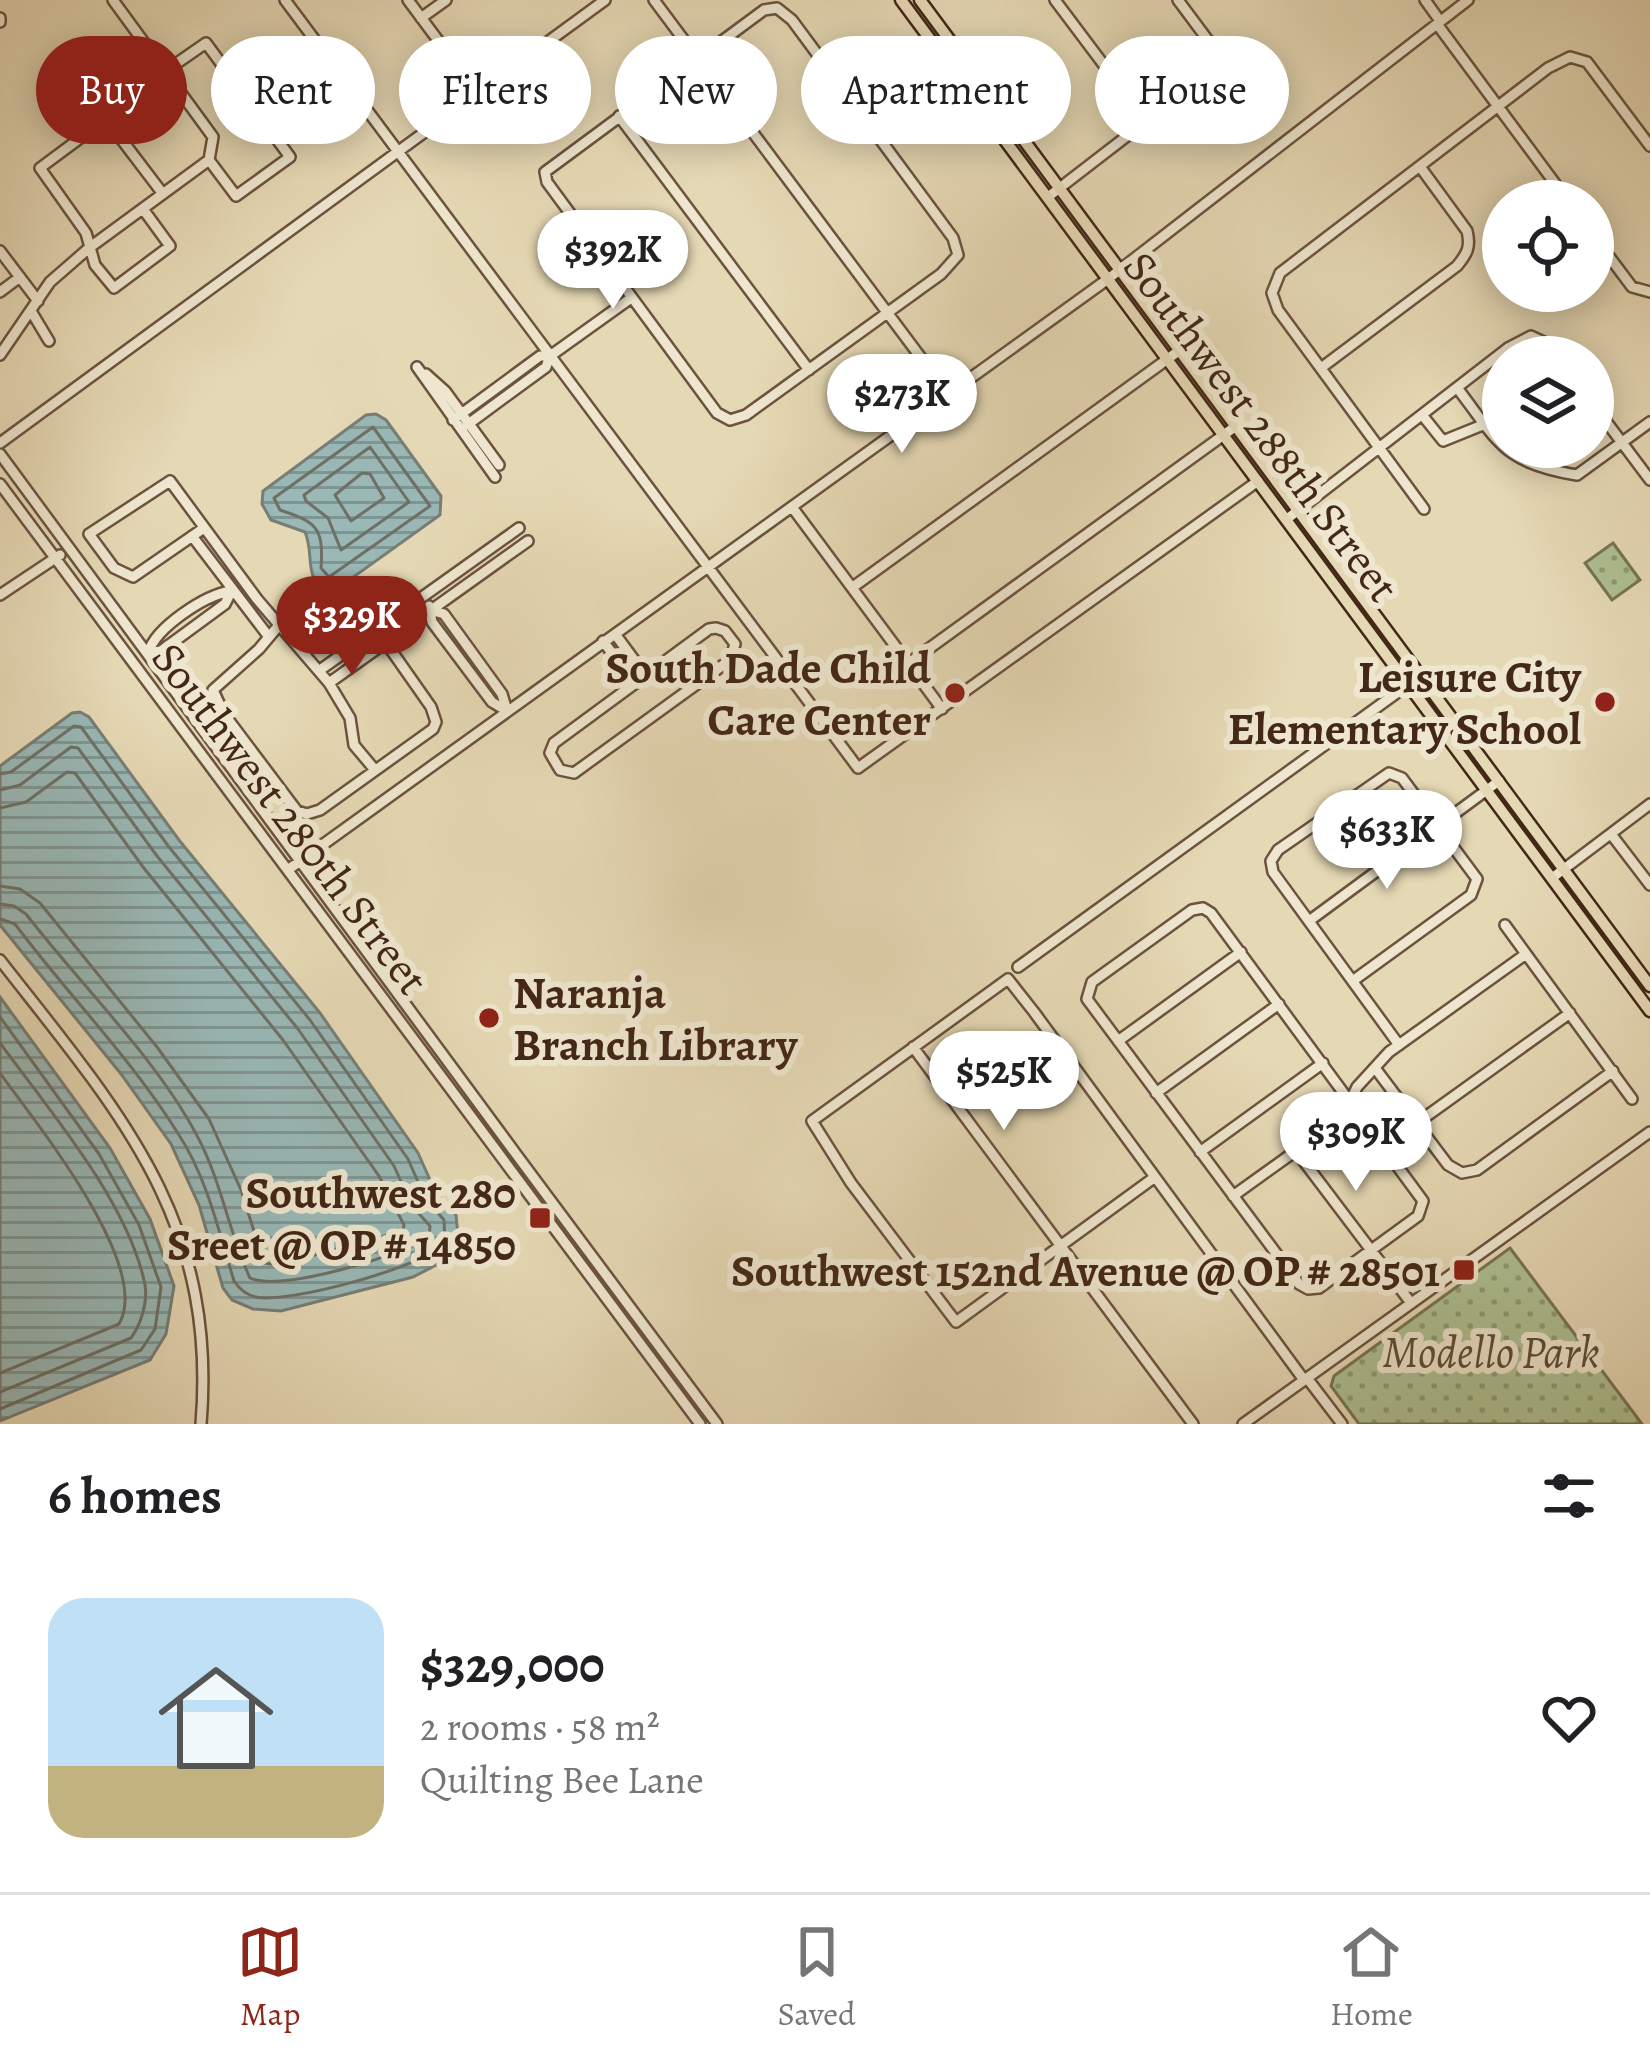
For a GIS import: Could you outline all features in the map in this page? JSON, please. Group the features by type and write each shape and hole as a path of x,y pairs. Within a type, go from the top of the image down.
{"main road":[{"name":"Southwest 288th Street","path":"901,0 927,36"},
{"name":"Southwest 288th Street","path":"920,0 947,36"},
{"name":"Southwest 288th Street","path":"1008,144 1650,1011"},
{"name":"Southwest 288th Street","path":"1027,144 1650,986"}],"street":[{"path":"132,0 117,4 141,36"},
{"path":"285,0 858,768 1258,481"},
{"path":"408,0 435,36"},
{"path":"422,18 446,0"},
{"path":"556,36 604,0"},
{"path":"654,0 682,36"},
{"path":"1055,0 1095,54"},
{"path":"1178,0 1205,36"},
{"path":"1425,0 1553,180"},
{"path":"289,869 1121,270 1468,0"},
{"path":"729,36 764,10 777,8 804,36"},
{"path":"187,56 206,43 290,157 236,196 209,160"},
{"path":"1424,509 1278,310 1272,293 1280,273 1548,68 1570,57 1587,62 1650,146"},
{"path":"0,355 50,282 209,160 214,148 208,129 187,99"},
{"path":"143,209 170,246 114,288 94,265 86,232 40,168 106,119 163,194"},
{"path":"615,119 554,162 545,172 547,182 717,413 730,420 746,415 941,274 958,255 952,238 885,144"},
{"path":"0,443 409,144"},
{"path":"640,144 808,370"},
{"path":"763,144 948,394"},
{"path":"1048,197 1117,144"},
{"path":"1321,368 1457,266 1470,244 1467,231 1421,168"},
{"path":"0,251 20,278 49,341"},
{"path":"1614,263 1632,287 1647,293"},
{"path":"0,292 20,278"},
{"path":"461,421 546,367 550,356 631,298"},
{"path":"853,587 1180,350"},
{"path":"495,477 461,421 445,391 417,367 461,421 500,465"},
{"path":"1287,519 1482,369"},
{"path":"1458,389 1482,420"},
{"path":"1423,416 1443,441 1482,425"},
{"path":"1614,448 1650,422"},
{"path":"909,663 1237,426"},
{"path":"1614,432 1650,480"},
{"name":"Southwest 280th Street","path":"0,454 548,1197 700,1424"},
{"path":"1543,468 1577,475 1587,468"},
{"path":"204,528 133,577 114,568 89,533 170,482 244,582 320,670 350,718 354,745 375,770"},
{"name":"Southwest 280th Street","path":"0,484 538,1206 716,1424"},
{"path":"792,508 942,709"},
{"path":"320,670 519,528"},
{"path":"192,536 269,638"},
{"path":"329,683 528,541"},
{"path":"0,595 70,549"},
{"path":"134,661 148,653 152,640 216,593 244,582"},
{"path":"422,597 432,622 491,702 507,711"},
{"path":"280,624 212,690 224,714 297,811 307,814 320,810 433,729 436,722 431,707 377,630"},
{"path":"709,629 725,631 735,644 730,660 574,773 560,770 550,753 554,743 634,684 709,629"},
{"path":"614,634 646,676"},
{"path":"603,641 634,684"},
{"path":"1018,967 1408,684"},
{"path":"1354,980 1471,895 1477,879 1402,778 1389,772 1278,850 1270,861 1273,872 1399,1045"},
{"path":"1309,921 1499,781"},
{"path":"242,806 254,796"},
{"path":"1552,878 1650,804"},
{"path":"1611,834 1650,885"},
{"path":"1197,908 1211,913 1240,952 1423,1201 1418,1216 1319,1288 1303,1287 1087,999 1092,982 1197,908"},
{"path":"1505,925 1632,1099"},
{"path":"1118,1041 1240,952"},
{"path":"1233,1196 1343,1117 1350,1100 1399,1045 1526,954"},
{"path":"0,960 121,1117 172,1211 197,1304 203,1372 201,1424"},
{"path":"1155,1178 956,1322 851,1183 812,1121 1008,979 1342,1424"},
{"path":"1156,1093 1279,1004"},
{"path":"1417,1123 1570,1013"},
{"path":"913,1047 1193,1424"},
{"path":"1200,1152 1323,1064"},
{"path":"1376,1068 1448,1165 1470,1172 1613,1071"},
{"path":"1243,1424 1650,1132"},
{"path":"491,1143 501,1135"},
{"path":"1297,1151 1411,1303"},
{"path":"538,1206 548,1197"},
{"path":"660,1369 669,1361"}],"green space":[{"path":"1613,543 1640,580 1612,600 1585,563"},
{"name":"Modello Park","path":"1510,1248 1642,1424 1359,1424 1331,1386 1334,1376"}],"water":[{"path":"366,415 386,420 441,496 440,515 334,591 313,575 305,532 271,520 262,504 263,491"},
{"path":"72,713 89,717 179,840 320,1013 418,1153 435,1191 456,1215 459,1245 446,1260 413,1277 281,1311 253,1309 232,1300 223,1288 199,1205 171,1144 121,1074 0,925 0,766"},
{"path":"0,997 110,1148 150,1219 174,1286 166,1334 150,1360 0,1421"}],"place":[{"name":"South Dade Child Care Center","path":"955,693"},
{"name":"Leisure City Elementary School","path":"1605,702"},
{"name":"Naranja Branch Library","path":"489,1018"},
{"name":"Southwest 280 Sreet @ OP # 14850","path":"540,1218"},
{"name":"Southwest 152nd Avenue @ OP # 28501","path":"1464,1270"}]}
